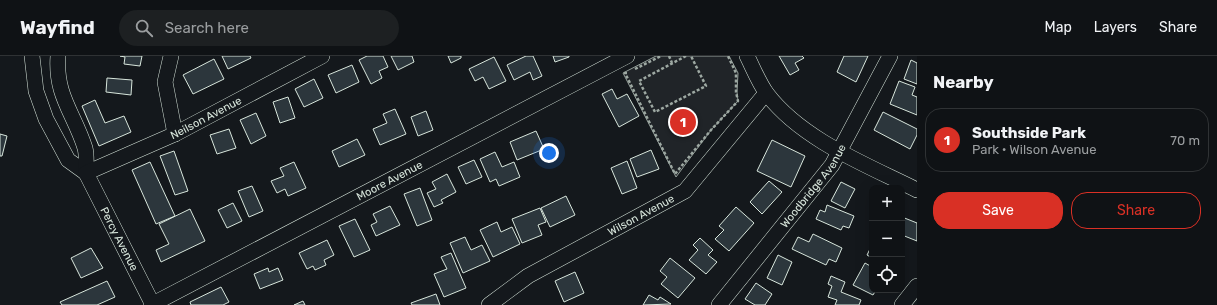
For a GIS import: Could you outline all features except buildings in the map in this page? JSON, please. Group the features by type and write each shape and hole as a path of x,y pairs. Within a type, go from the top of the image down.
{"street":[{"name":"Percy Avenue","path":"32,56 36,91 46,119 68,160 86,173"},
{"name":"Percy Avenue","path":"58,56 58,81 63,99 85,149 86,173 152,305"},
{"path":"172,56 165,82 175,134"},
{"name":"Neilson Avenue","path":"86,173 175,134 322,56"},
{"name":"Moore Avenue","path":"152,305 627,56"},
{"path":"747,56 766,93 782,112 797,124 839,151 917,190"},
{"name":"Woodbridge Avenue","path":"719,305 832,165 890,56"},
{"name":"Wilson Avenue","path":"489,305 528,276 685,191 766,93"},
{"path":"902,305 917,286"}],"path":[{"path":"661,56 625,74 675,174 711,130 738,101 736,92 736,74 728,56"},
{"path":"669,56 672,63"},
{"path":"686,56 640,81 655,112 706,86 691,56"}],"shaded area":[{"path":"656,56 729,56 738,73 738,101 711,130 676,177 623,73"}],"place":[{"name":"Southside Park","path":"683,122"}]}
